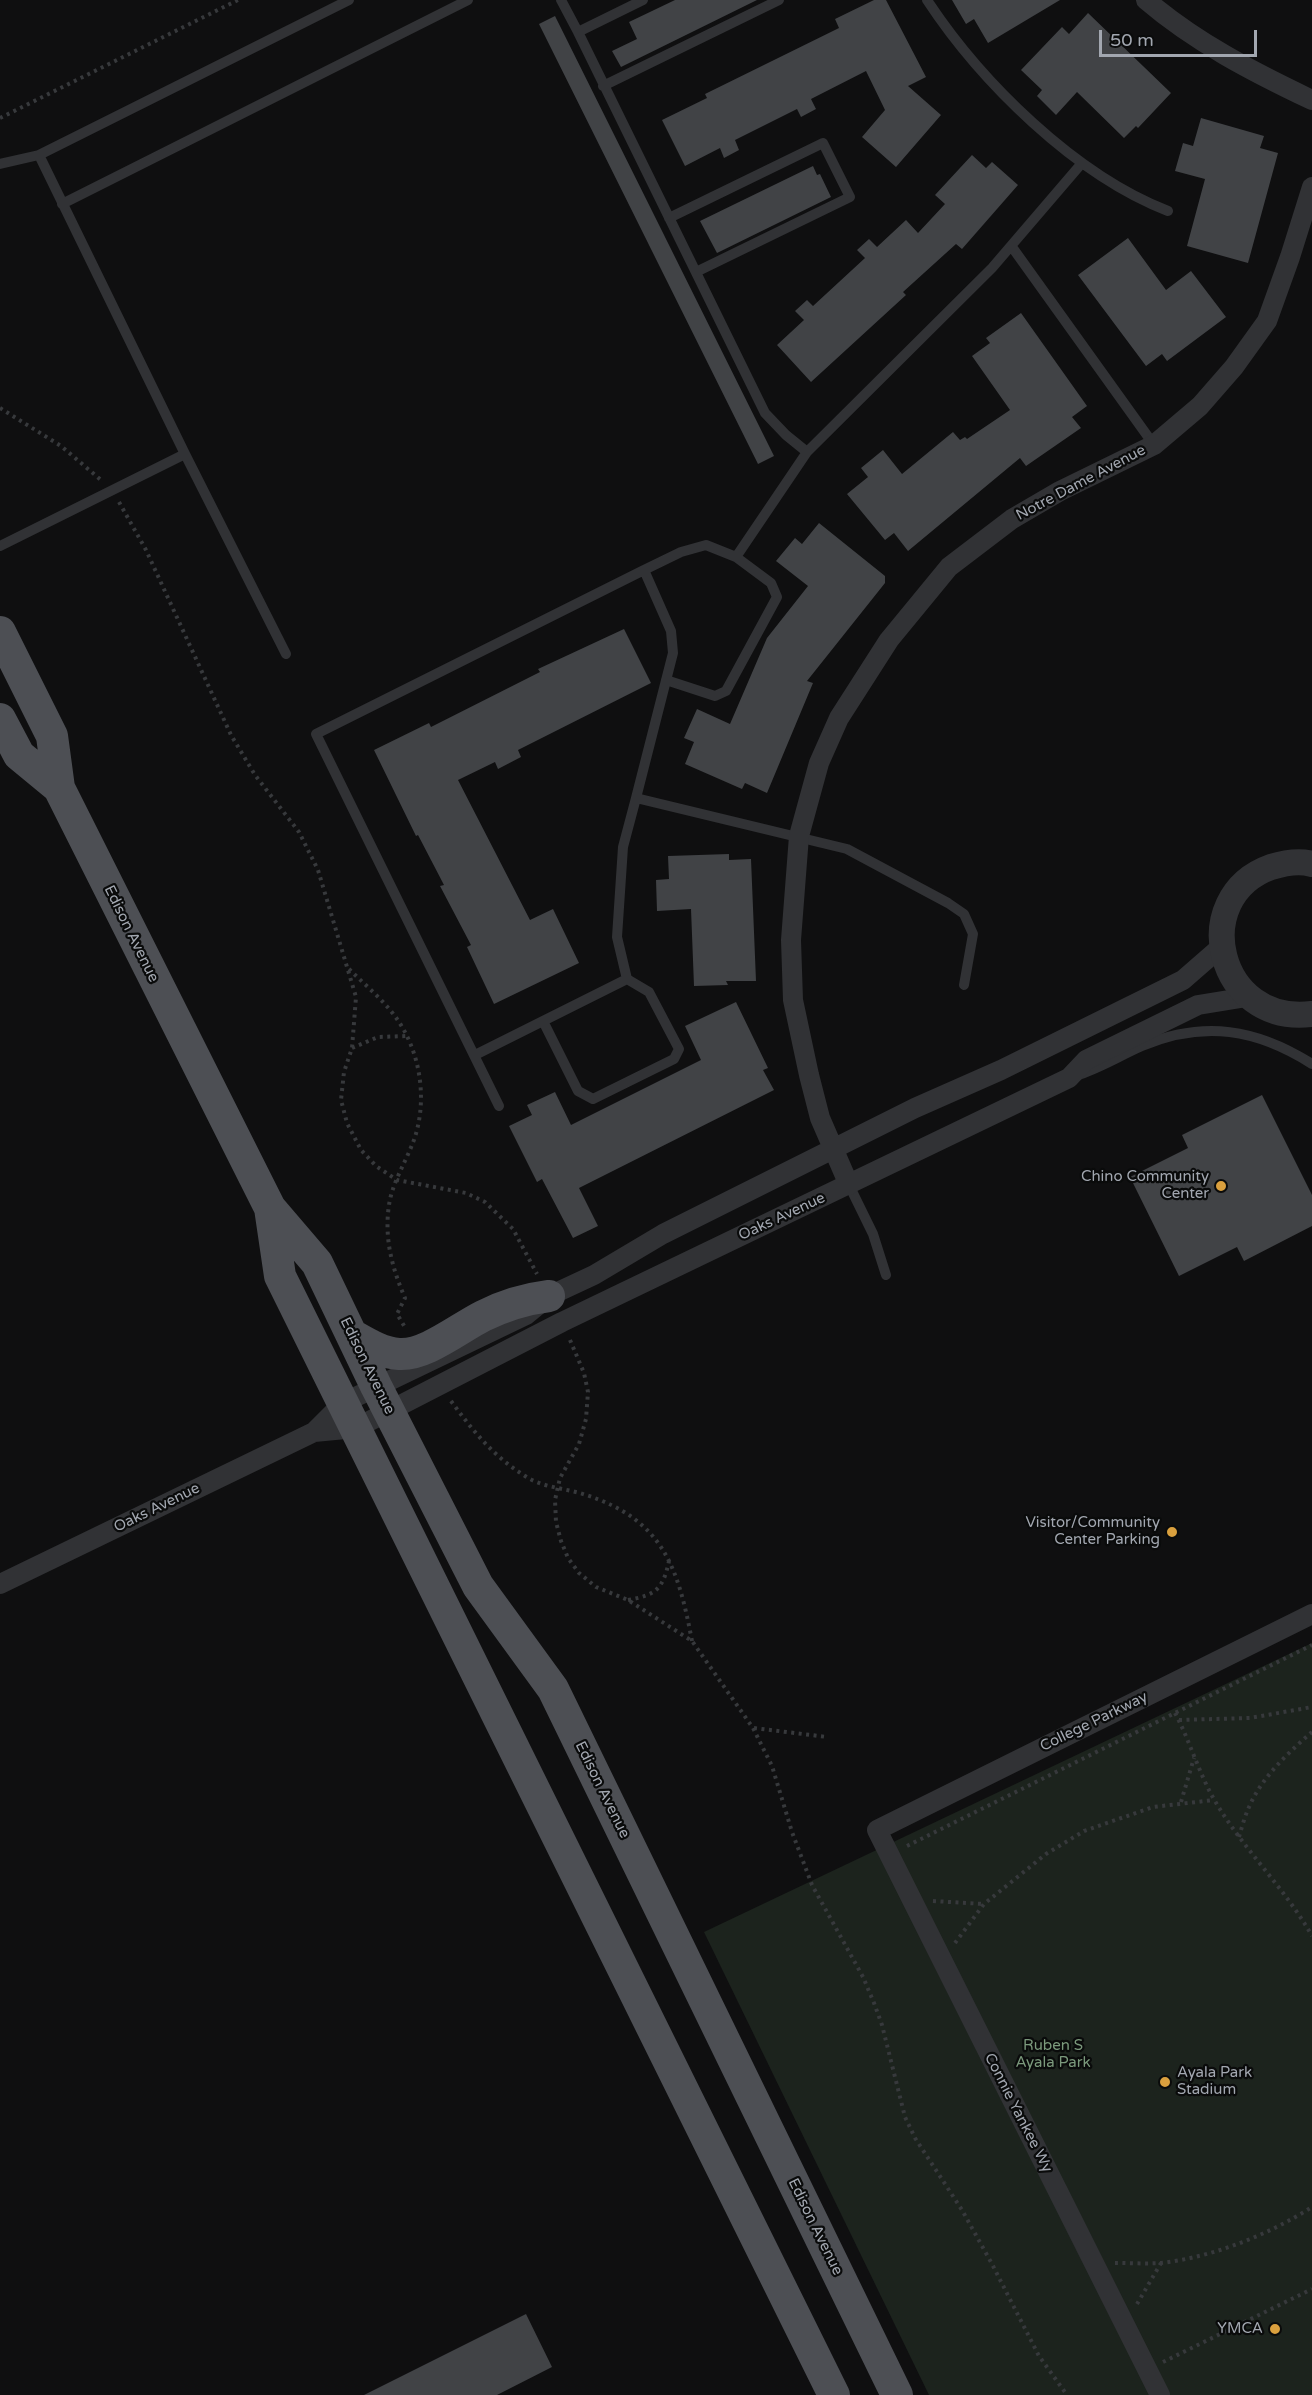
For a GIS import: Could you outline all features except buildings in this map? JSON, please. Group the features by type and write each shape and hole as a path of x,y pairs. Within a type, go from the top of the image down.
{"main road":[{"name":"Edison Avenue","path":"0,632 52,736 59,788 238,1149 270,1208 317,1263 382,1399 478,1586 553,1689 897,2395"},
{"name":"Edison Avenue","path":"0,719 19,755 59,788"},
{"name":"Edison Avenue","path":"270,1208 279,1276 350,1415 834,2395"},
{"path":"352,1335 385,1352 400,1354 419,1351 484,1315 517,1300 555,1309"}],"street":[{"path":"1146,0 1174,24 1254,73 1312,100"},
{"name":"Notre Dame Avenue","path":"849,1185 820,1118 794,1000 791,940 800,836 819,763 839,718 889,640 948,567 1012,519 1060,491 1154,445 1200,406 1267,321 1312,187"},
{"path":"1307,1019 1279,1014 1262,1007 1247,996 1235,982 1226,965 1222,946 1223,924 1230,902 1244,884 1262,871 1284,863 1310,859"},
{"name":"Oaks Avenue","path":"314,1432 382,1399 526,1316 555,1309 594,1275 663,1234 915,1108 1001,1070 1183,980 1222,946"},
{"name":"Oaks Avenue","path":"0,1584 350,1415 555,1309 849,1185 1069,1078 1086,1060 1198,1005 1247,996"},
{"name":"College Parkway","path":"877,1830 1312,1614"},
{"name":"Connie Yankee Wy","path":"877,1830 1160,2395"}],"lane":[{"path":"0,164 39,155 349,0"},
{"path":"62,204 468,0"},
{"path":"561,0 765,413 786,435 807,452"},
{"path":"578,32 642,0"},
{"path":"603,86 779,0"},
{"path":"927,0 945,28 982,71 1024,113 1082,163 1139,200 1168,211"},
{"path":"669,218 823,143 850,197 696,272"},
{"path":"39,155 286,654"},
{"path":"736,557 807,452 1012,247 1082,163"},
{"path":"1012,247 1154,445"},
{"path":"0,546 185,454"},
{"path":"499,1106 316,734 681,552 705,545 736,557 771,583 777,597 726,691 715,696 666,680"},
{"path":"543,1021 578,1091 593,1099 674,1059 679,1049 648,992 627,979 617,937 623,846 673,653 671,631 644,570"},
{"path":"636,798 847,849 948,903 964,914 973,934 964,986"},
{"path":"475,1056 627,979"},
{"path":"1069,1078 1168,1037 1206,1031 1246,1034 1286,1047 1312,1064"},
{"path":"849,1185 873,1234 886,1275"}],"path":[{"path":"0,118 238,0"},
{"path":"0,408 61,446 111,489 128,514 146,550 242,755 255,776 294,825 310,853 325,889 338,943 356,997 352,1048 344,1072 341,1100 347,1123 361,1150 376,1166 397,1180 466,1193 485,1202 513,1229 555,1309 584,1373 588,1392 586,1419 579,1444 557,1488 558,1532 568,1558 579,1573 596,1587 628,1600 692,1641 753,1728 772,1766 792,1832 812,1885 863,1977 874,2003 882,2025 905,2117 915,2138 962,2210 1039,2356 1067,2395"},
{"path":"346,966 390,1010 407,1036 414,1054"},
{"path":"352,1048 378,1037 407,1036"},
{"path":"628,1600 644,1597 658,1589 665,1576 669,1560 684,1598 692,1641"},
{"path":"898,1848 1312,1645"},
{"path":"1179,1720 1250,1718 1312,1707"},
{"path":"1175,1713 1214,1800 1239,1837 1299,1912 1312,1936"},
{"path":"753,1728 827,1737"},
{"path":"1239,1837 1250,1805 1264,1781 1312,1732"},
{"path":"1181,1802 1194,1758"},
{"path":"954,1945 984,1904 1046,1854 1084,1831 1154,1806 1214,1800"},
{"path":"932,1900 953,1904 984,1904"},
{"path":"1112,2263 1161,2263 1204,2254 1281,2226 1312,2207"},
{"path":"1135,2307 1161,2263"},
{"path":"1156,2366 1312,2289"}],"green space":[{"name":"Ruben S Ayala Park","path":"1312,1643 1312,2395 929,2395 704,1932"}],"place":[{"name":"Chino Community Center","path":"1221,1186"},
{"name":"Visitor/Community Center Parking","path":"1172,1532"},
{"name":"Ayala Park Stadium","path":"1165,2082"},
{"name":"YMCA","path":"1275,2329"}]}
